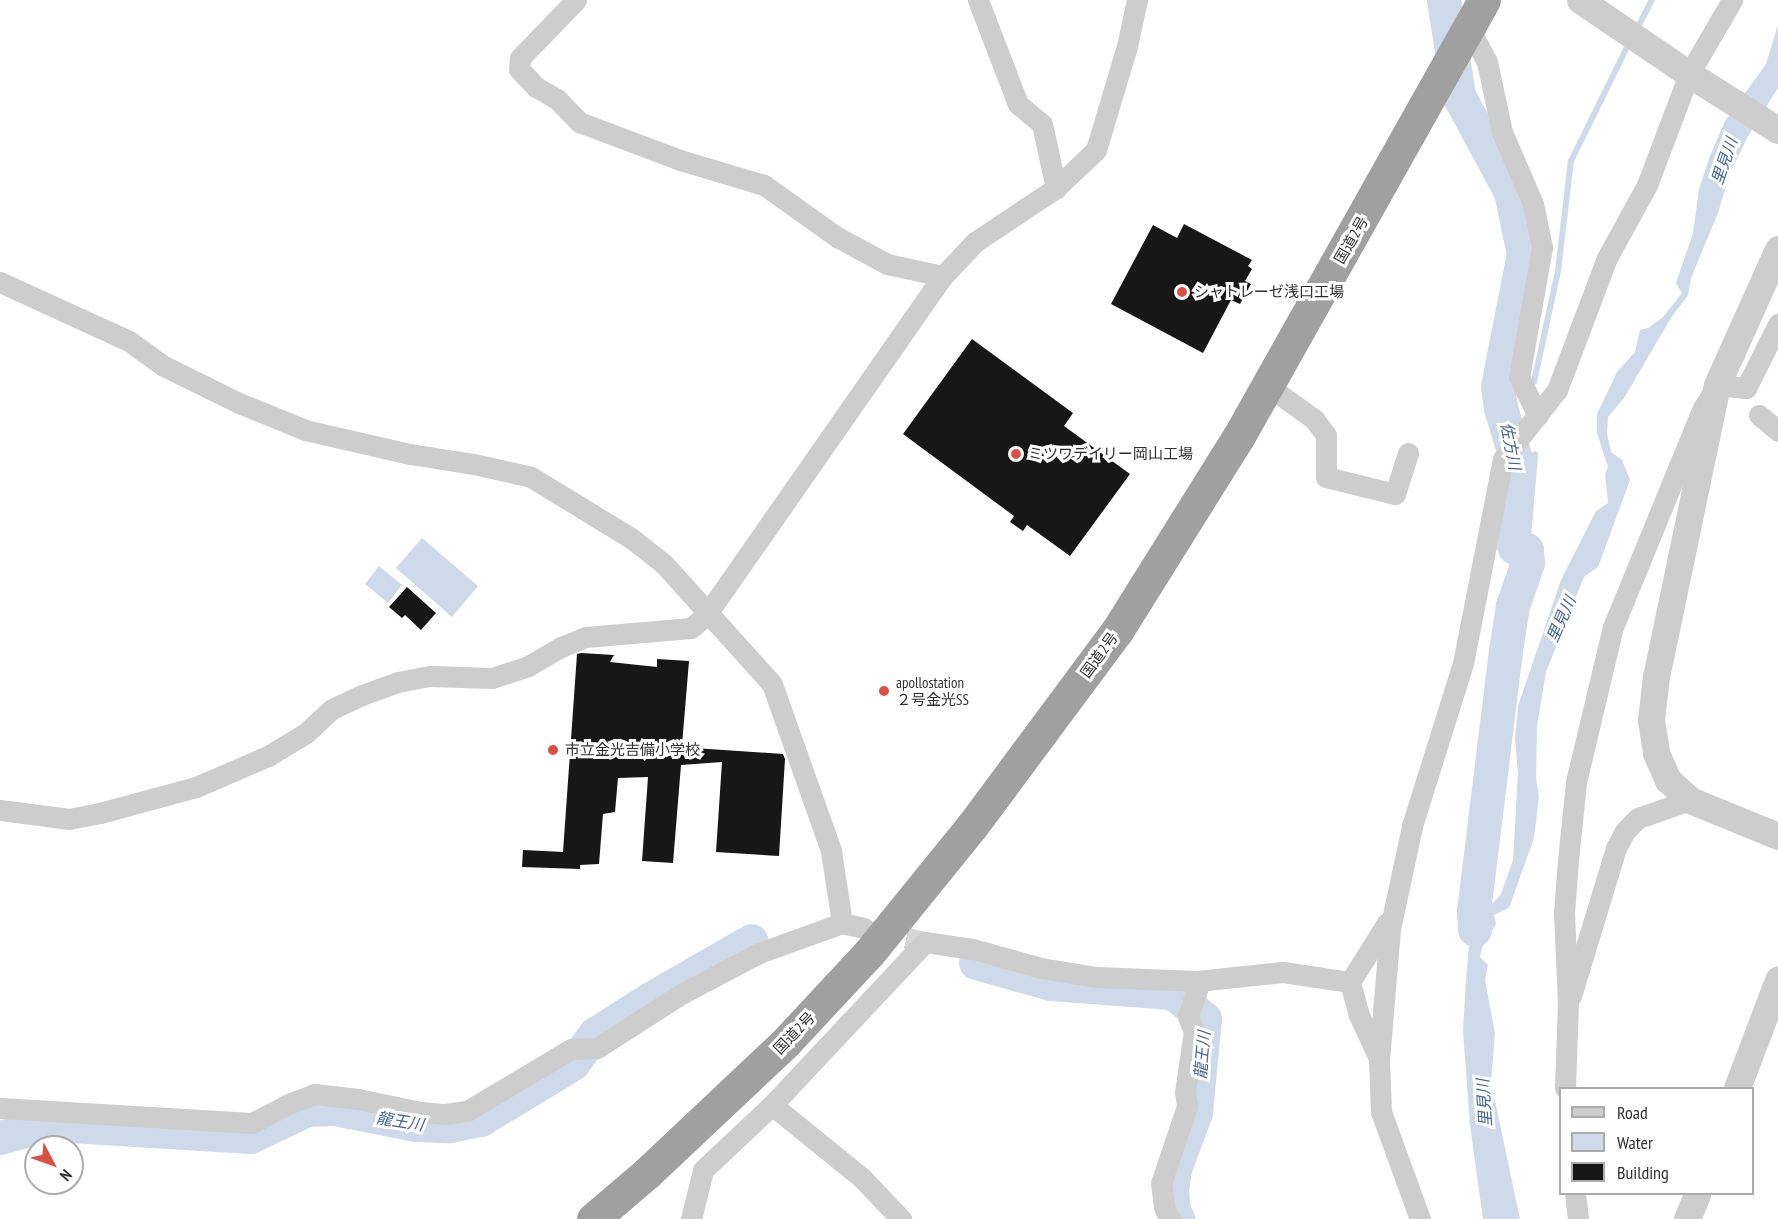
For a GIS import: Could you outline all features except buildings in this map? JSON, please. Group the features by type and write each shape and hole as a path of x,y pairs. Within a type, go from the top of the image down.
{"highway":[{"name":"国道2号","path":"593,1219 647,1173 786,1043 868,953 972,826 1117,631 1268,386 1473,22"}],"street":[{"path":"576,0 520,58 519,69 536,87 557,99 579,122 680,160 764,185 837,237 886,264 943,276"},
{"path":"978,0 1018,104 1042,124 1056,188"},
{"path":"0,810 69,819 186,790 268,756 306,733 332,709 380,688 430,676 483,678 509,674 586,637 691,628 707,614 943,276 975,242 1056,188 1095,150 1127,46 1137,0"},
{"path":"1580,0 1700,81 1778,130"},
{"path":"1420,1219 1381,1112 1379,1060 1392,914 1412,826 1462,663 1503,459 1557,390 1607,258 1700,81 1732,0"},
{"path":"1473,22 1487,62 1502,132 1533,204 1542,247 1519,377 1531,424"},
{"path":"1565,1087 1568,1004 1564,925 1576,782 1613,627 1685,446 1717,385 1778,249"},
{"path":"0,282 129,341 171,370 305,430 410,454 474,464 531,477 631,538 664,564 772,684 831,851 842,923"},
{"path":"1717,385 1746,388 1778,324"},
{"path":"1717,385 1656,676 1651,720 1656,753 1668,780 1690,800 1778,836"},
{"path":"1268,386 1314,419 1326,435 1326,477 1395,494 1408,453"},
{"path":"1759,415 1778,431"},
{"path":"1568,1004 1616,848 1625,831 1638,818 1690,800"},
{"path":"1379,1060 1359,1015 1350,982 1392,914"},
{"path":"0,1108 252,1123 291,1102 314,1094 358,1099 421,1112 467,1111 571,1049 597,1048 681,994 759,953 842,923 864,928"},
{"path":"691,1219 703,1170 771,1105 925,942 974,949 1041,968 1096,977 1199,988 1283,972 1350,982"},
{"path":"1738,1087 1778,980"},
{"path":"1170,1219 1164,1207 1161,1183 1187,1106 1186,1082 1194,1032 1188,1016 1199,988"},
{"path":"771,1105 861,1178 901,1219"},
{"path":"1575,1195 1578,1219"},
{"path":"1687,1219 1697,1195"}],"water":[{"name":"里見川","path":"1778,25 1778,88 1748,136 1730,173 1718,213 1691,278 1688,295 1671,318 1624,398 1608,417 1607,434 1611,452 1622,460 1630,480 1598,567 1584,577 1546,672 1537,726 1536,778 1539,797 1534,838 1509,908 1494,915 1496,924 1482,948 1480,957 1488,965 1485,980 1495,1033 1491,1082 1520,1219 1483,1219 1470,1125 1463,1031 1466,980 1472,910 1477,912 1491,905 1501,894 1513,860 1518,774 1515,738 1518,706 1561,580 1596,511 1608,503 1605,474 1608,467 1597,433 1597,414 1617,372 1635,352 1640,330 1648,328 1663,317 1682,293 1676,283 1693,233 1699,189 1710,156 1725,121 1766,64"},
{"path":"422,538 478,586 452,617 396,568"},
{"path":"379,566 402,585 388,603 365,584"}],"waterway":[{"name":"佐方川","path":"1444,0 1459,96 1511,192 1524,254 1498,387 1501,408 1519,469 1510,536 1515,548 1527,550 1528,563 1513,606 1506,651 1474,911 1475,930"},
{"path":"1637,29 1652,0"},
{"path":"1534,382 1558,271 1571,161 1629,43"},
{"path":"1527,550 1535,454"},
{"name":"龍王川","path":"0,1138 34,1129 71,1126 251,1137 307,1110 335,1109 416,1125 450,1126 481,1120 573,1064 596,1034 651,999 752,941"},
{"name":"龍王川","path":"976,963 1051,984 1173,993 1205,1019 1196,1113 1175,1169 1172,1190 1174,1211 1178,1219"}],"tunnel":[{"path":"876,931 925,942"}],"place":[{"name":"シャトレーゼ浅口工場","path":"1182,292"},
{"name":"ミツワデイリー岡山工場","path":"1016,454"},
{"name":"apollostation ２号金光SS","path":"884,691"},
{"name":"市立金光吉備小学校","path":"553,750"}]}
